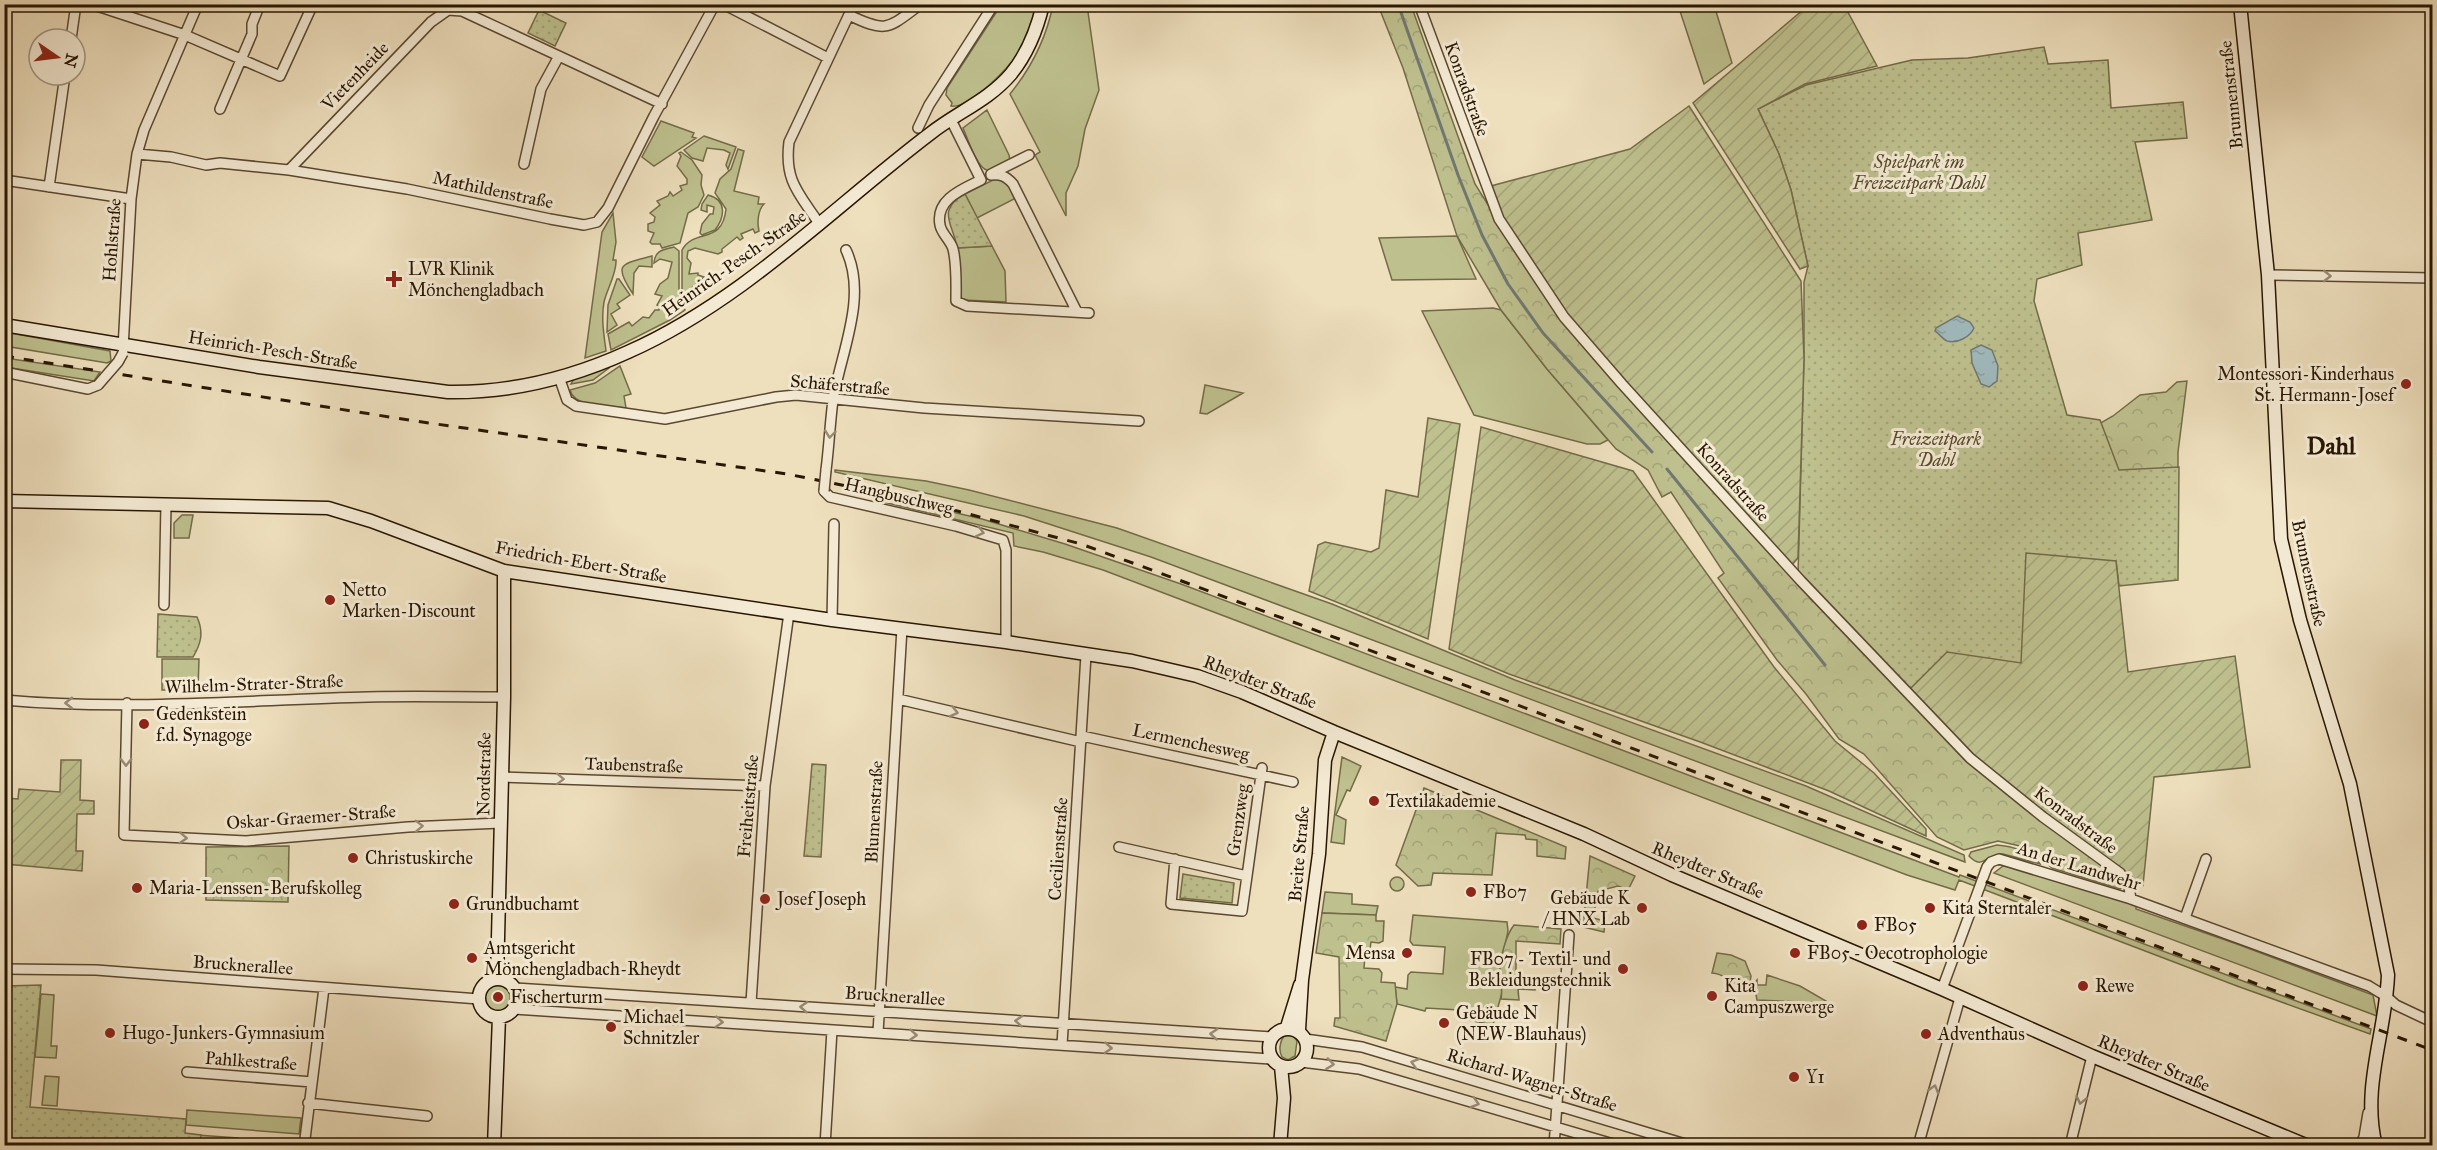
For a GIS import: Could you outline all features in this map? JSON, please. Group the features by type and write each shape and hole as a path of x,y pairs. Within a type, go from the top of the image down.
{"street":[{"path":"73,27 76,4"},
{"path":"91,4 185,35 280,76 313,4"},
{"name":"Hohlstraße","path":"123,349 131,199 137,154 144,130 198,4"},
{"path":"220,109 252,34 252,24 260,4"},
{"name":"Mathildenstraße","path":"137,154 171,157 206,165 220,163 290,170 407,189 584,225 597,222 608,208 715,4"},
{"path":"723,4 828,58"},
{"path":"820,225 794,187 787,161 793,132 854,4"},
{"path":"849,15 872,26 884,28 891,26 921,4"},
{"path":"918,128 929,105 994,4"},
{"name":"Heinrich-Pesch-Straße","path":"4,325 123,349 448,392 503,389 559,377 612,359 666,334 710,306 820,225 932,132 986,98 1011,73 1034,36 1043,4"},
{"name":"Konradstraße","path":"1419,4 1499,219 1564,317 1700,471 1914,701 1989,774 2120,873 2129,887 2131,899"},
{"name":"Brunnenstraße","path":"2240,4 2268,275 2281,539 2300,620 2350,784 2388,975 2387,997 2370,1102 2364,1137 2360,1146"},
{"name":"Vietenheide","path":"290,170 447,6 662,104"},
{"path":"524,164 541,89 559,56"},
{"path":"49,187 63,87"},
{"path":"951,120 981,180"},
{"path":"1029,155 951,196 942,206 940,226 953,248 956,301 967,306 1089,313"},
{"path":"991,175 1007,177 1013,184 1077,312"},
{"path":"4,180 131,199"},
{"name":"Hangbuschweg","path":"846,250 855,278 854,304 834,399 824,491 828,497 1000,538 1005,543 1006,550 1006,642"},
{"path":"2268,275 2433,278"},
{"path":"4,372 88,389 98,385 118,362 123,349"},
{"name":"Schäferstraße","path":"559,377 567,400 576,406 665,419 796,395 924,408 1139,421"},
{"name":"Friedrich-Ebert-Straße","path":"4,501 328,508 371,521 504,571 1086,655"},
{"path":"164,605 166,504"},
{"path":"832,620 834,524"},
{"name":"Nordstraße","path":"497,978 504,697 504,571"},
{"name":"Freiheitstraße","path":"751,1003 765,786 789,613"},
{"name":"Blumenstraße","path":"878,1033 902,628"},
{"name":"Rheydter Straße","path":"1086,655 1165,668 1197,676 1242,692 1584,834 1672,875 1942,989 2092,1056 2308,1146"},
{"name":"Cecilienstraße","path":"1062,1045 1086,655"},
{"name":"Wilhelm-Strater-Straße","path":"4,700 45,703 128,703 368,697 504,697"},
{"name":"Lermenchesweg","path":"898,699 1081,739 1262,771 1293,782"},
{"name":"Oskar-Graemer-Straße","path":"128,703 124,834 246,841 408,827 501,823"},
{"name":"Breite Straße","path":"1297,1032 1294,998 1302,980 1319,854 1325,760 1334,732"},
{"name":"Grenzweg","path":"1175,860 1171,904 1242,911 1262,771"},
{"name":"Taubenstraße","path":"502,777 765,786"},
{"name":"Grenzweg","path":"1119,847 1247,876"},
{"name":"An der Landwehr","path":"1942,989 1987,867 1995,860 2131,899 2369,986 2396,1005 2433,1022"},
{"path":"2185,918 2206,860"},
{"path":"1554,1146 1569,935"},
{"name":"Brucknerallee","path":"4,969 96,970 479,999"},
{"path":"497,978 508,981 515,988 518,997 514,1009 505,1016 493,1017 483,1010 479,999 486,982 497,978"},
{"name":"Pahlkestraße","path":"304,1139 324,988"},
{"name":"Brucknerallee","path":"515,988 1272,1037"},
{"path":"1918,1146 1960,998"},
{"path":"514,1009 1062,1045 1286,1064 1305,1051 1297,1032 1278,1030 1272,1037 1270,1049 1286,1064"},
{"path":"494,1146 499,1017"},
{"path":"825,1146 832,1030"},
{"name":"Richard-Wagner-Straße","path":"1297,1032 1362,1047 1692,1146"},
{"path":"2070,1146 2092,1056"},
{"path":"1280,1146 1286,1064"},
{"name":"Richard-Wagner-Straße","path":"1286,1064 1359,1069 1620,1146"},
{"name":"Pahlkestraße","path":"187,1072 312,1082"},
{"name":"Brunnenstraße","path":"2370,1102 2372,1130 2376,1146"},
{"path":"308,1103 427,1116"}],"green space":[{"path":"1810,4 1844,5 1877,66 1805,84 1758,109 1779,154 1791,190 1808,266 1800,269 1693,103"},
{"path":"1001,5 1038,5 1025,41 1014,59 988,86 968,101 951,106 952,103 946,95 947,88"},
{"path":"1053,5 1087,5 1099,90 1085,129 1078,166 1066,193 1066,216 1035,155 1040,152 1010,94 1037,52"},
{"path":"1378,5 1411,5 1475,184 1539,287 1574,333 1895,686 1950,741 2121,878 2123,887 2120,889 2052,868 2037,854 2020,846 1998,841 1964,850 1937,837 1864,754 1839,739 1806,694 1777,660 1718,578 1724,573 1671,492 1662,497 1648,470 1616,449 1547,369 1501,310 1457,236 1403,68"},
{"path":"1678,5 1714,5 1732,63 1704,84"},
{"path":"539,10 566,23 555,46 528,33"},
{"name":"Freizeitpark Dahl","path":"2044,47 2048,64 2108,60 2111,108 2183,102 2187,138 2135,142 2152,220 2078,233 2082,265 2037,279 2034,301 2067,415 2100,420 2119,470 2179,467 2178,580 2119,586 2116,561 2021,663 1909,690 1798,575 1804,282 1808,266 1791,190 1779,154 1758,109 1806,85 1912,60 1968,58"},
{"path":"1689,106 1801,281 1804,359 1798,558 1789,568 1548,292 1507,227 1487,187 1630,149"},
{"path":"987,110 1010,161 990,170 983,168 980,164 963,128"},
{"path":"661,121 694,133 692,137 696,138 654,166 642,157"},
{"path":"704,136 736,147 728,169 726,165 730,153 724,150 707,148 703,161 692,158 684,150"},
{"path":"738,149 744,151 734,191 759,197 758,204 764,204 758,216 759,231 755,233 753,229 741,234 743,238 740,240 737,237 718,254 695,248 688,251 687,258 691,263 689,274 698,273 704,277 682,296 682,250 687,243 719,228 726,209 715,193 720,179 731,169"},
{"path":"681,152 692,160 702,175 701,185 704,195 698,207 688,213 680,243 662,248 660,244 650,242 654,233 648,231 648,224 654,222 655,217 650,213 660,205 657,201 668,196 670,192 673,196 682,190 680,186 687,184 687,179 677,166"},
{"path":"997,178 1005,180 1016,198 977,218 965,194"},
{"path":"965,194 992,246 957,248 948,212 956,200"},
{"path":"708,195 719,201 722,215 715,230 702,235 700,233 702,224 710,214 713,214 714,207 707,205 707,212 701,210"},
{"path":"613,213 616,242 613,260 616,260 616,265 603,308 606,351 585,358 602,232"},
{"path":"1457,236 1476,279 1392,280 1379,238"},
{"path":"992,246 1005,271 1006,302 964,300 959,295 957,248"},
{"path":"674,247 679,251 679,297 685,310 611,350 608,334 629,322 632,326 643,317 649,318 655,310 659,310 660,306 657,305 662,296 655,294 660,284 668,278 672,262 660,259 654,263 660,251"},
{"path":"652,256 652,267 639,266 634,273 633,294 623,276 623,266"},
{"path":"617,279 630,295 617,304 620,308 611,314 617,325 607,332 608,305"},
{"path":"1493,308 1501,310 1547,369 1608,440 1600,444 1587,444 1474,415 1422,311"},
{"path":"5,332 110,351 111,361 107,363 5,346"},
{"path":"4,358 100,372 94,381 5,367"},
{"path":"608,366 609,368 593,380 571,384 575,377"},
{"path":"620,366 631,394 624,396 626,408 585,403 573,396 570,390 595,383"},
{"path":"2187,381 2178,452 2178,504 2066,443 2113,416 2140,395 2166,392 2177,382"},
{"path":"1205,385 1243,393 1207,414 1200,413"},
{"path":"1428,418 1460,424 1428,639 1309,591 1318,545 1325,542 1371,552 1379,548 1386,490 1418,497"},
{"path":"1481,427 1633,471 1774,667 1835,741 1874,773 1926,829 1926,836 1829,791 1703,743 1509,674 1449,649"},
{"path":"835,470 926,481 1117,528 1332,604 1515,680 1806,786 1964,855 1965,862 1151,557 1024,516 835,472"},
{"path":"884,496 982,519 1065,544 1181,584 1959,877 1960,875 2371,1029 2370,1034 1959,880 1955,890 1907,875 1103,570 1014,546 1013,533 883,502"},
{"path":"182,515 193,515 189,538 174,538 174,523"},
{"path":"2026,553 2116,561 2128,672 2235,656 2250,767 2154,777 2143,885 1988,770 1909,690 1947,652 2021,663"},
{"path":"158,614 197,617 201,638 193,657 157,657"},
{"path":"162,659 199,659 198,690 162,690"},
{"path":"1342,757 1361,766 1336,815 1346,820 1344,844 1331,842"},
{"path":"61,760 81,760 80,800 94,801 94,814 77,814 76,851 83,851 82,871 5,864 5,798 18,799 19,789 60,792"},
{"path":"812,764 826,765 821,857 804,856"},
{"path":"1424,788 1566,847 1565,859 1537,856 1537,840 1526,839 1525,835 1496,833 1492,875 1433,873 1431,885 1418,886 1396,865"},
{"path":"1997,845 2021,850 2040,864 2003,854 1992,856 1981,862 1969,856 1971,852"},
{"path":"289,846 288,902 206,900 206,847"},
{"path":"1590,856 1635,876 1628,890 1618,886 1598,891 1593,918 1605,921 1604,932 1583,927"},
{"path":"2003,866 2020,868 2136,905 2136,909 2373,995 2377,1016 1994,873"},
{"path":"1183,874 1234,883 1232,903 1180,898"},
{"path":"1394,877 1400,877 1404,884 1400,891 1394,891 1390,887 1390,881"},
{"path":"1325,892 1352,894 1352,904 1378,906 1376,915 1322,913"},
{"path":"1322,913 1376,915 1376,921 1384,921 1383,941 1371,942 1369,956 1365,956 1364,968 1379,969 1382,973 1381,982 1395,983 1397,1004 1386,1041 1334,1026 1335,1018 1340,1018 1339,957 1316,953"},
{"path":"1413,915 1507,922 1508,931 1500,969 1503,989 1493,1025 1464,1019 1459,1010 1426,1008 1425,1011 1397,1004 1395,987 1407,989 1408,975 1411,972 1443,974 1445,947 1413,945 1410,941"},
{"path":"1514,925 1561,929 1560,944 1516,941 1516,979 1536,981 1535,990 1518,989 1519,1000 1501,999 1501,959 1506,940"},
{"path":"1717,953 1731,955 1745,961 1751,976 1750,982 1740,985 1712,973"},
{"path":"1767,975 1800,986 1826,1001 1825,1003 1757,1000 1754,984 1757,980 1757,985 1766,985"},
{"path":"499,984 509,988 513,998 509,1008 499,1012 489,1008 485,998 489,988"},
{"path":"41,985 30,1107 186,1119 185,1133 201,1135 200,1145 5,1145 5,986"},
{"path":"41,994 54,995 51,1046 57,1046 56,1058 35,1057"},
{"path":"1287,1034 1293,1035 1297,1041 1295,1056 1288,1060 1282,1057 1280,1048 1281,1041"},
{"path":"45,1076 59,1077 57,1106 42,1105"},
{"path":"187,1110 301,1118 299,1134 186,1125"},
{"path":"183,1134 238,1138 238,1145 182,1146"}],"water":[{"path":"1957,316 1970,322 1974,328 1963,339 1955,342 1947,341 1935,331 1936,328"},
{"path":"1981,345 1992,350 1998,366 1997,381 1989,387 1981,384 1972,363 1971,350"}],"waterway":[{"path":"1398,4 1458,175 1482,235 1508,284 1543,333 1652,452"},
{"path":"1667,469 1825,665"}],"railway":[{"path":"4,356 415,421 787,474 916,500 1081,544 1475,689 2432,1050"}],"place":[{"name":"LVR Klinik Mönchengladbach","path":"394,279"},
{"name":"Montessori-Kinderhaus St. Hermann-Josef","path":"2406,384"},
{"name":"Netto Marken-Discount","path":"330,600"},
{"name":"Gedenkstein f.d. Synagoge","path":"144,724"},
{"name":"Textilakademie","path":"1374,801"},
{"name":"Christuskirche","path":"353,858"},
{"name":"Maria-Lenssen-Berufskolleg","path":"137,888"},
{"name":"FB07","path":"1471,892"},
{"name":"Josef Joseph","path":"765,899"},
{"name":"Grundbuchamt","path":"454,904"},
{"name":"Gebäude K / HNX Lab","path":"1642,908"},
{"name":"Kita Sterntaler","path":"1930,908"},
{"name":"FB05","path":"1862,925"},
{"name":"Mensa","path":"1407,953"},
{"name":"FB05 - Oecotrophologie","path":"1795,953"},
{"name":"Amtsgericht Mönchengladbach-Rheydt","path":"472,958"},
{"name":"FB07 - Textil- und Bekleidungstechnik","path":"1623,969"},
{"name":"Rewe","path":"2083,986"},
{"name":"Kita Campuszwerge","path":"1712,996"},
{"name":"Fischerturm","path":"498,997"},
{"name":"Gebäude N (NEW-Blauhaus)","path":"1444,1023"},
{"name":"Michael Schnitzler","path":"611,1027"},
{"name":"Hugo-Junkers-Gymnasium","path":"110,1033"},
{"name":"Adventhaus","path":"1926,1034"},
{"name":"Y1","path":"1794,1077"}],"district":[{"name":"Dahl","path":"2331,446"}],"park label":[{"name":"Spielpark im Freizeitpark Dahl","path":"1919,172"}]}
